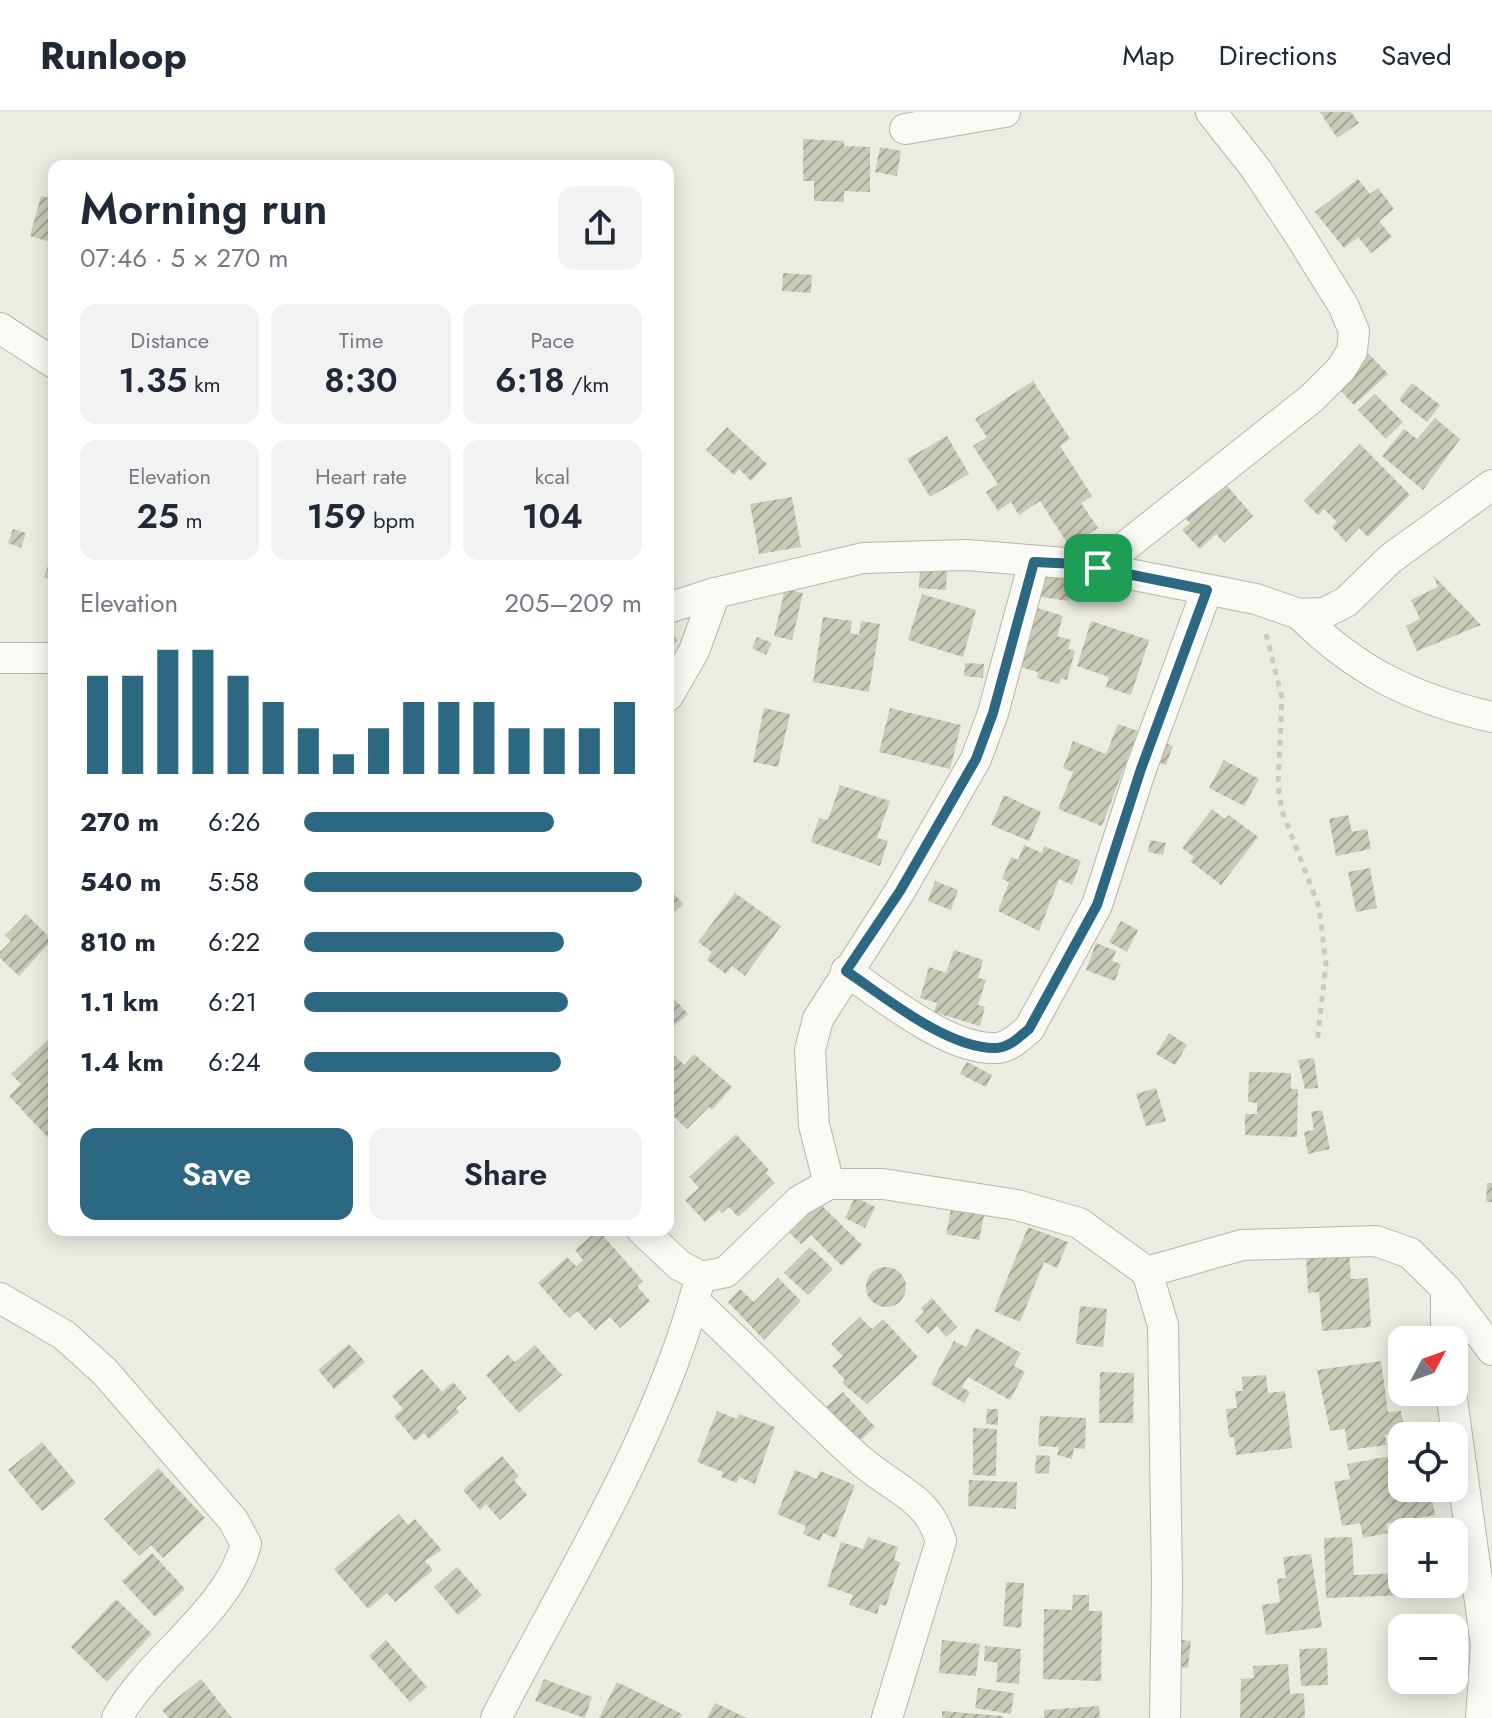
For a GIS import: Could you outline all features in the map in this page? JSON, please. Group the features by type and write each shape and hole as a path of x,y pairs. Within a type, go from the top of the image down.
{"street":[{"path":"905,129 1005,112"},
{"path":"1098,568 1312,398 1341,369 1352,351 1354,331 1343,305 1256,169 1211,112"},
{"path":"0,328 48,359"},
{"path":"674,606 715,593 863,558 967,555 1098,568 1256,599 1299,614 1324,613 1346,602 1390,559 1492,485"},
{"path":"829,1184 814,1125 810,1050 818,1019 900,891 976,759 993,713 1034,562"},
{"path":"846,971 946,1036 997,1048 1013,1043 1029,1029 1097,905 1141,769 1207,590"},
{"path":"674,686 694,651 715,593"},
{"path":"1299,614 1357,665 1401,688 1458,709 1492,717"},
{"path":"0,658 48,658"},
{"path":"496,1718 645,1426 683,1341 697,1289 726,1272 799,1201 829,1184 883,1184 1017,1205 1079,1223 1147,1272 1163,1325 1165,1718"},
{"path":"648,1236 679,1265 697,1289 842,1443 919,1504 935,1522 941,1541 887,1718"},
{"path":"1147,1272 1242,1245 1376,1241 1410,1253 1446,1289 1492,1350"},
{"path":"1446,1289 1446,1326"},
{"path":"0,1298 64,1335 105,1372 233,1520 246,1544 240,1568 184,1637 132,1691 117,1718"},
{"path":"1453,1406 1489,1644 1481,1718"}],"path":[{"path":"1256,599 1282,698 1278,785 1282,811 1319,907 1326,964 1317,1043"}],"building":[{"path":"1320,112 1351,112 1359,123 1337,138"},
{"path":"803,139 844,141 844,146 870,147 870,192 844,191 844,202 814,201 814,181 803,181"},
{"path":"880,147 901,151 897,176 875,172"},
{"path":"1358,179 1370,194 1378,188 1394,209 1379,221 1392,237 1371,253 1358,237 1344,248 1315,212"},
{"path":"41,196 48,198 48,241 30,236"},
{"path":"783,273 812,275 811,293 782,291"},
{"path":"1368,353 1388,374 1354,405 1338,388 1345,375"},
{"path":"1033,381 1070,439 1060,446 1092,496 1081,503 1098,528 1069,546 1040,501 1019,515 1011,502 998,511 986,492 998,484 973,446 987,437 975,419"},
{"path":"1412,383 1440,405 1427,422 1399,400"},
{"path":"1375,394 1403,422 1386,439 1358,410"},
{"path":"1435,418 1460,439 1423,490 1382,456 1404,429 1417,439"},
{"path":"727,427 767,464 751,481 739,469 734,475 706,450"},
{"path":"947,436 969,474 930,497 907,459"},
{"path":"1360,444 1410,495 1368,537 1359,528 1346,542 1332,527 1337,522 1324,509 1318,515 1304,501"},
{"path":"1223,481 1253,516 1224,543 1216,534 1200,549 1182,530 1190,523 1186,519"},
{"path":"792,497 801,547 759,554 750,504"},
{"path":"13,529 26,533 21,548 8,543"},
{"path":"920,567 947,568 946,590 919,588"},
{"path":"1038,572 1072,577 1069,601 1035,596"},
{"path":"1433,575 1481,625 1417,651 1406,626 1420,619 1411,600 1438,587"},
{"path":"785,589 803,593 792,640 774,636"},
{"path":"922,594 976,610 963,657 908,640"},
{"path":"1037,608 1063,616 1057,636 1071,640 1068,649 1075,651 1067,680 1061,678 1059,684 1037,678 1038,672 1020,667"},
{"path":"823,617 852,621 850,633 859,635 861,621 880,624 869,692 813,682"},
{"path":"1091,621 1149,640 1131,695 1106,687 1109,677 1077,666"},
{"path":"757,637 772,643 766,655 752,648"},
{"path":"965,663 984,664 983,678 964,676"},
{"path":"764,708 790,714 778,767 753,762"},
{"path":"890,708 961,725 950,769 879,752"},
{"path":"1118,724 1138,731 1102,826 1058,809 1073,772 1063,768 1073,741 1106,754"},
{"path":"1159,741 1173,746 1166,765 1152,760"},
{"path":"1224,760 1259,779 1244,806 1209,788"},
{"path":"840,785 890,801 877,838 888,841 880,866 811,842 819,818 828,820"},
{"path":"1004,795 1041,812 1029,841 991,825"},
{"path":"1212,809 1225,819 1229,815 1258,837 1221,885 1190,861 1194,857 1182,848"},
{"path":"1348,815 1352,832 1367,829 1371,849 1336,856 1329,819"},
{"path":"1150,840 1166,843 1163,855 1148,852"},
{"path":"1024,845 1042,853 1044,846 1081,861 1072,885 1059,879 1039,931 998,911 1009,882 1002,879 1011,857 1018,860"},
{"path":"1370,868 1377,908 1356,912 1348,872"},
{"path":"935,881 958,890 951,910 928,901"},
{"path":"735,893 781,926 745,976 732,966 726,974 707,960 712,952 698,942"},
{"path":"674,894 683,904 674,912"},
{"path":"26,914 48,936 48,944 19,976 0,958 0,952 11,941 5,936"},
{"path":"1121,921 1138,930 1127,952 1109,942"},
{"path":"1096,943 1116,951 1112,961 1121,964 1115,981 1086,970"},
{"path":"954,950 983,960 978,978 986,980 978,1005 985,1007 980,1026 934,1012 937,1003 920,998 929,967 946,973"},
{"path":"674,999 688,1014 674,1026"},
{"path":"1169,1033 1187,1045 1175,1065 1156,1054"},
{"path":"48,1040 48,1138 9,1096 21,1084 11,1074"},
{"path":"694,1054 732,1087 712,1110 709,1107 687,1129 674,1117 674,1055 684,1065"},
{"path":"1314,1058 1318,1088 1305,1089 1298,1060"},
{"path":"967,1062 992,1075 986,1087 960,1074"},
{"path":"1249,1072 1291,1073 1291,1089 1298,1089 1297,1137 1245,1135 1245,1114 1257,1114 1257,1103 1248,1102"},
{"path":"1156,1088 1166,1121 1146,1126 1136,1094"},
{"path":"1322,1110 1330,1149 1308,1154 1304,1132 1314,1130 1311,1112"},
{"path":"736,1134 769,1170 766,1173 775,1183 738,1217 729,1207 722,1213 719,1210 705,1222 685,1200 699,1188 689,1177"},
{"path":"1487,1183 1492,1183 1492,1202 1486,1202"},
{"path":"855,1197 875,1207 865,1228 845,1218"},
{"path":"816,1200 862,1245 842,1266 811,1235 801,1244 787,1230"},
{"path":"952,1204 985,1211 979,1240 946,1234"},
{"path":"1028,1227 1068,1242 1057,1268 1044,1262 1020,1322 994,1311"},
{"path":"591,1236 603,1236 643,1281 637,1286 650,1301 620,1328 610,1317 595,1330 577,1311 569,1318 538,1283 567,1257 576,1266 583,1260 575,1250"},
{"path":"810,1247 833,1269 808,1295 784,1273"},
{"path":"1349,1252 1351,1279 1368,1278 1371,1327 1322,1331 1319,1292 1308,1293 1306,1255"},
{"path":"886,1267 900,1273 906,1287 900,1301 886,1307 872,1301 866,1287 872,1273"},
{"path":"778,1278 801,1301 764,1340 728,1302 740,1289 754,1302"},
{"path":"932,1298 957,1327 946,1337 937,1326 928,1334 915,1321 924,1312 921,1308"},
{"path":"1080,1306 1107,1309 1103,1347 1076,1344"},
{"path":"860,1317 872,1329 883,1319 918,1357 867,1404 842,1383 845,1380 832,1366 843,1356 831,1344"},
{"path":"976,1328 1021,1353 1014,1366 1025,1372 1010,1400 968,1377 962,1387 970,1392 964,1403 931,1384 954,1341 966,1347"},
{"path":"349,1344 365,1362 334,1389 318,1370"},
{"path":"535,1345 562,1375 519,1413 486,1375 508,1355 515,1362"},
{"path":"1381,1361 1388,1412 1401,1411 1403,1422 1388,1422 1388,1435 1385,1435 1387,1445 1348,1450 1345,1429 1330,1431 1317,1370"},
{"path":"422,1369 442,1392 453,1382 467,1398 456,1408 459,1412 429,1439 424,1433 415,1441 394,1416 403,1409 392,1396"},
{"path":"1100,1372 1134,1373 1133,1423 1099,1423"},
{"path":"1266,1375 1268,1393 1285,1391 1292,1448 1236,1455 1234,1437 1229,1437 1226,1409 1237,1408 1235,1391 1243,1391 1242,1377"},
{"path":"843,1392 875,1427 858,1442 826,1407"},
{"path":"987,1409 998,1409 998,1425 986,1424"},
{"path":"717,1411 737,1419 739,1414 775,1427 755,1484 739,1477 737,1483 721,1477 723,1472 697,1462"},
{"path":"1040,1416 1086,1418 1085,1449 1074,1448 1072,1459 1057,1455 1059,1447 1038,1446"},
{"path":"973,1428 997,1429 996,1476 973,1475"},
{"path":"42,1442 76,1483 42,1511 8,1470"},
{"path":"1036,1455 1050,1456 1049,1474 1035,1473"},
{"path":"502,1456 519,1476 514,1480 527,1495 500,1520 486,1504 480,1510 463,1490"},
{"path":"1388,1457 1388,1502 1433,1502 1435,1515 1388,1518 1388,1533 1363,1538 1360,1523 1342,1526 1334,1482 1350,1479 1347,1464"},
{"path":"158,1468 205,1518 163,1558 151,1545 139,1556 104,1519"},
{"path":"795,1470 817,1479 820,1471 855,1485 835,1538 823,1533 820,1541 803,1534 806,1526 777,1514"},
{"path":"969,1480 1017,1482 1016,1509 968,1506"},
{"path":"399,1514 408,1525 415,1519 442,1550 425,1561 433,1570 395,1602 387,1593 368,1609 334,1569"},
{"path":"868,1537 898,1547 894,1560 900,1562 886,1606 880,1604 877,1614 849,1605 853,1595 827,1586 841,1542 863,1549"},
{"path":"1352,1537 1354,1575 1388,1574 1388,1596 1326,1598 1324,1538"},
{"path":"152,1553 185,1589 155,1617 122,1581"},
{"path":"1311,1554 1322,1627 1266,1635 1262,1605 1280,1602 1277,1579 1286,1578 1283,1557"},
{"path":"457,1567 482,1595 458,1615 434,1587"},
{"path":"1006,1582 1024,1583 1021,1628 1003,1626"},
{"path":"1073,1595 1089,1595 1089,1611 1102,1611 1101,1681 1043,1679 1044,1609 1072,1610"},
{"path":"116,1599 152,1634 107,1682 71,1647"},
{"path":"1173,1639 1191,1641 1188,1668 1170,1666"},
{"path":"386,1640 427,1687 410,1702 369,1656"},
{"path":"942,1640 980,1644 976,1676 939,1673"},
{"path":"985,1646 1021,1649 1019,1684 996,1682 998,1663 984,1661"},
{"path":"1327,1648 1328,1685 1301,1686 1299,1649"},
{"path":"1288,1664 1290,1694 1304,1693 1305,1718 1240,1718 1241,1679 1254,1678 1253,1666"},
{"path":"201,1679 232,1718 169,1718 162,1710"},
{"path":"544,1679 592,1697 585,1718 535,1701"},
{"path":"617,1682 682,1714 680,1718 599,1718"},
{"path":"978,1688 1014,1693 1011,1714 975,1708"},
{"path":"715,1703 747,1718 707,1718"},
{"path":"1099,1706 1100,1718 1044,1718 1044,1710"},
{"path":"942,1711 1003,1716 1003,1718 942,1718"}],"route":[{"path":"1034,562 1098,568 1207,590 1141,769 1097,905 1029,1029 1013,1043 997,1048 977,1045 946,1036 846,971 900,891 976,759 993,713 1034,562"}]}
